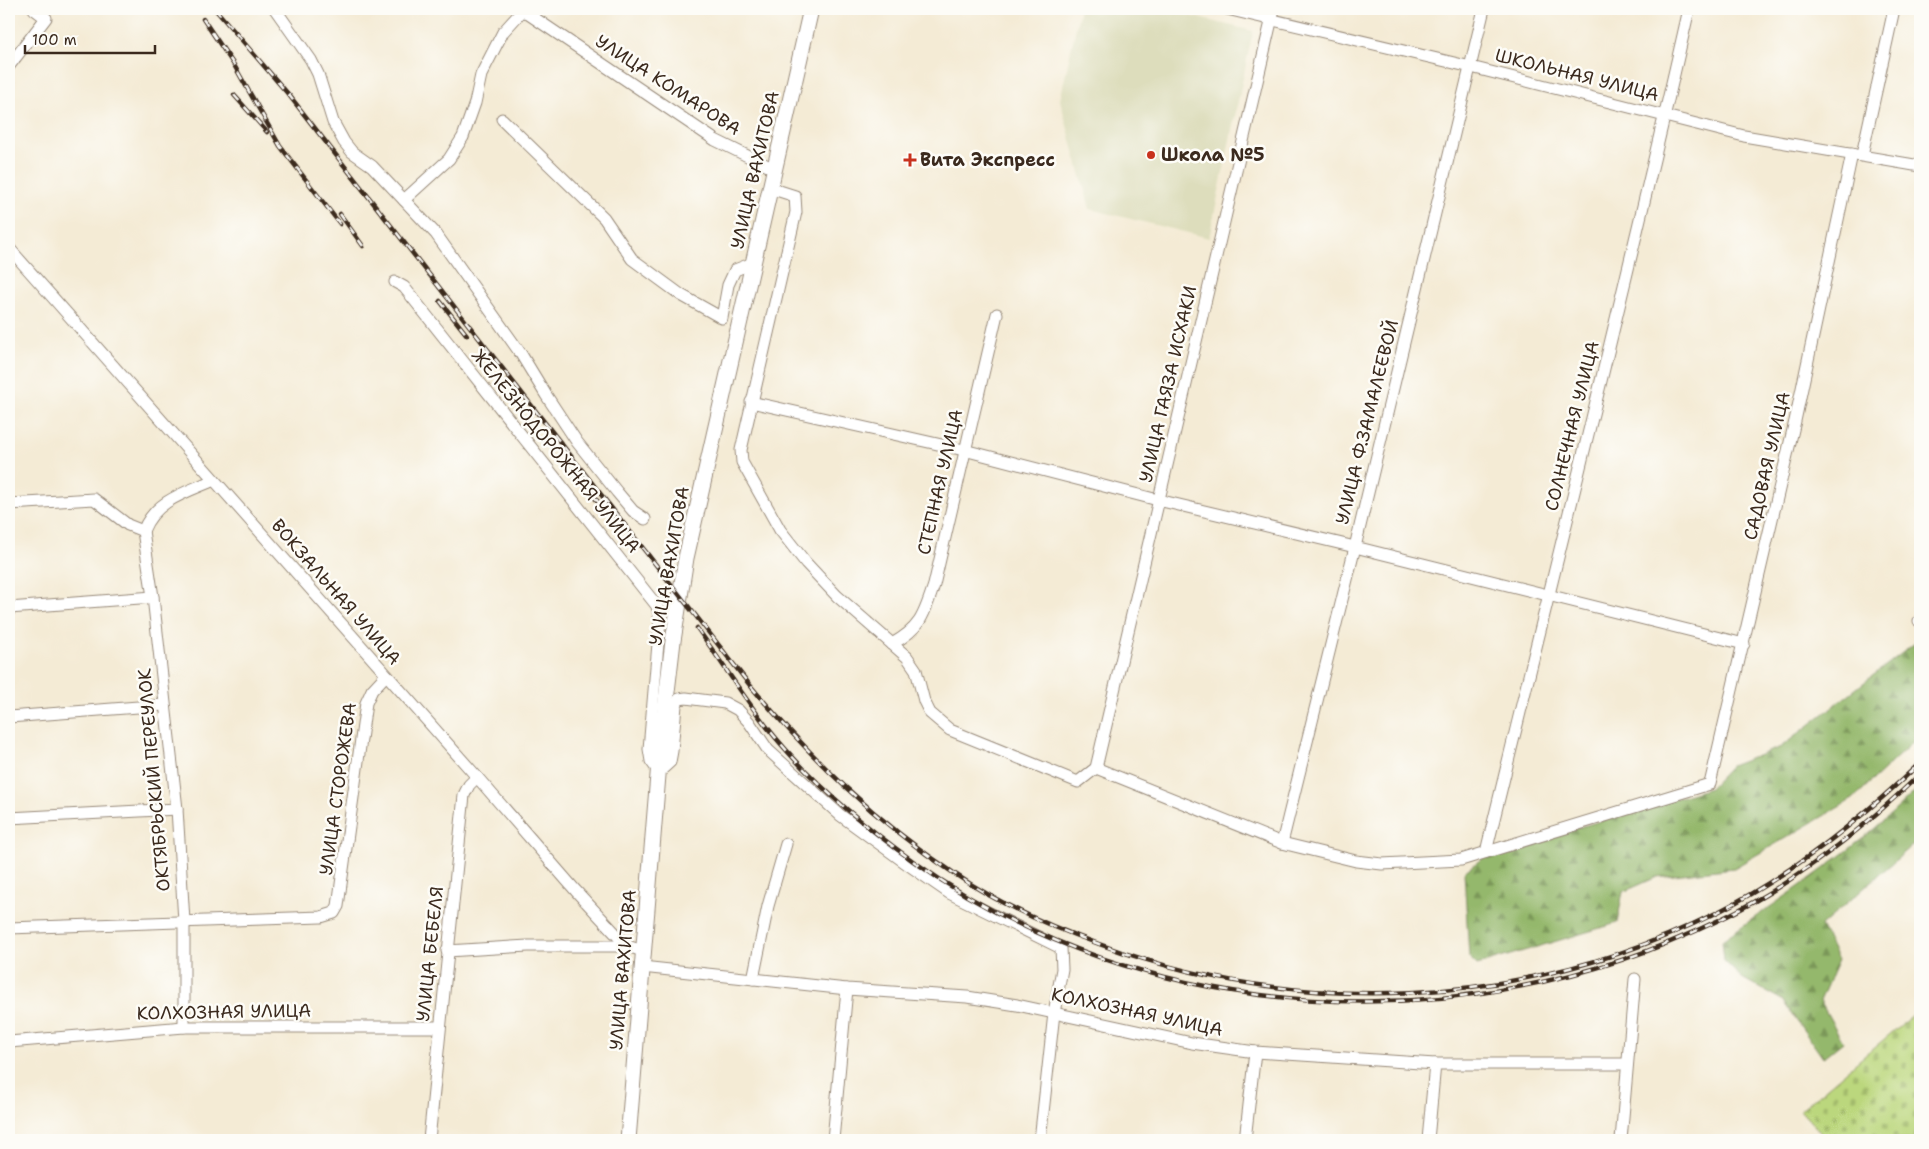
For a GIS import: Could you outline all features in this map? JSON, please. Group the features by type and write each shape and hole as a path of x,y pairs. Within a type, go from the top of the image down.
{"main road":[{"name":"УЛИЦА ВАХИТОВА","path":"628,1140 659,772 678,597 811,9"}],"street":[{"path":"9,66 46,18 34,9"},
{"path":"275,9 311,60 318,74 333,122 344,142 352,152 372,166 436,234 521,354 546,396 578,442 633,511 645,519"},
{"path":"404,200 449,159 463,137 476,103 481,74 503,32 522,9"},
{"name":"УЛИЦА КОМАРОВА","path":"522,9 715,140 774,169"},
{"name":"ШКОЛЬНАЯ УЛИЦА","path":"1227,9 1471,67 1744,136 1920,166"},
{"name":"УЛИЦА ГАЯЗА ИСХАКИ","path":"1096,768 1274,9"},
{"name":"УЛИЦА Ф.ЗАМАЛЕЕВОЙ","path":"1282,843 1484,9"},
{"name":"СОЛНЕЧНАЯ УЛИЦА","path":"1486,852 1547,596 1609,353 1689,9"},
{"name":"САДОВАЯ УЛИЦА","path":"1486,852 1710,784 1857,154 1894,9"},
{"path":"502,119 604,218 632,259 706,310 722,318 728,285 735,270 753,263"},
{"path":"770,188 795,196 796,212 751,402 741,450 742,462 780,530 806,563 837,596 907,657 916,670 924,701 930,713 950,730 1078,782 1096,768 1282,843 1382,864 1461,860 1486,852"},
{"name":"ВОКЗАЛЬНАЯ УЛИЦА","path":"9,248 478,777 576,891 627,946 643,951"},
{"name":"ЖЕЛЕЗНОДОРОЖНАЯ УЛИЦА","path":"395,282 404,287 657,606 660,620 649,750 651,761 659,772"},
{"name":"СТЕПНАЯ УЛИЦА","path":"892,644 908,635 919,622 934,585 997,314"},
{"path":"751,402 964,450 1158,500 1744,644"},
{"path":"9,504 94,499 128,525 143,531 147,520 154,511 173,497 214,480"},
{"name":"ОКТЯБРЬСКИЙ ПЕРЕУЛОК","path":"143,531 153,597 177,809 184,921 184,1028"},
{"path":"9,608 153,597"},
{"name":"УЛИЦА СТОРОЖЕВА","path":"184,921 321,917 334,913 338,906 366,703 372,690 386,675"},
{"path":"659,772 670,762 676,706 679,699 686,698 725,703 738,710 749,722 768,750 840,815 902,861 949,893 1061,948 1062,969 1054,1013 1040,1140"},
{"path":"9,717 164,704"},
{"name":"УЛИЦА БЕБЕЛЯ","path":"428,1140 464,795 469,785 478,777"},
{"path":"9,818 177,809"},
{"path":"753,979 768,906 786,844"},
{"path":"9,928 184,921"},
{"path":"448,951 528,946 627,946"},
{"name":"КОЛХОЗНАЯ УЛИЦА","path":"642,967 847,989 968,997 1054,1013 1192,1043 1255,1052 1435,1064 1627,1064"},
{"path":"1621,1140 1635,978"},
{"path":"833,1140 847,989"},
{"name":"КОЛХОЗНАЯ УЛИЦА","path":"9,1042 184,1028 440,1027"},
{"path":"1245,1140 1255,1052"},
{"path":"1428,1140 1435,1064"}],"shaded area":[{"name":"Школа №5","path":"1080,9 1161,9 1253,31 1209,238 1090,209 1060,100"}],"green space":[{"path":"1920,639 1920,721 1916,725 1913,742 1853,799 1734,868 1657,877 1623,892 1617,923 1477,965 1469,957 1464,872 1487,855 1710,788 1731,766 1781,747"},
{"path":"1920,786 1920,854 1913,845 1821,926 1838,960 1820,1001 1843,1042 1823,1058 1782,1000 1742,978 1724,961 1722,940 1850,849 1898,808"},
{"path":"1920,1009 1920,1140 1827,1140 1800,1110"}],"railway":[{"path":"215,9 289,95 772,711 845,786 871,810 926,854 1006,905 1061,930 1175,968 1253,984 1331,992 1410,992 1489,985 1567,969 1643,945 1716,913 1771,882 1823,846 1873,806 1920,763"},
{"path":"203,19 234,65 280,146 340,224"},
{"path":"234,95 267,132"},
{"path":"340,214 363,246"},
{"path":"440,301 467,335"},
{"path":"584,484 614,522"},
{"path":"697,628 749,703 799,764 835,799 913,861 1004,916 1101,958 1203,986 1308,1000 1414,1000 1519,987 1621,960 1719,920 1773,890 1850,836 1920,774"}],"place":[{"name":"Школа №5","path":"1151,155"},
{"name":"Вита Экспресс","path":"910,160"}]}
